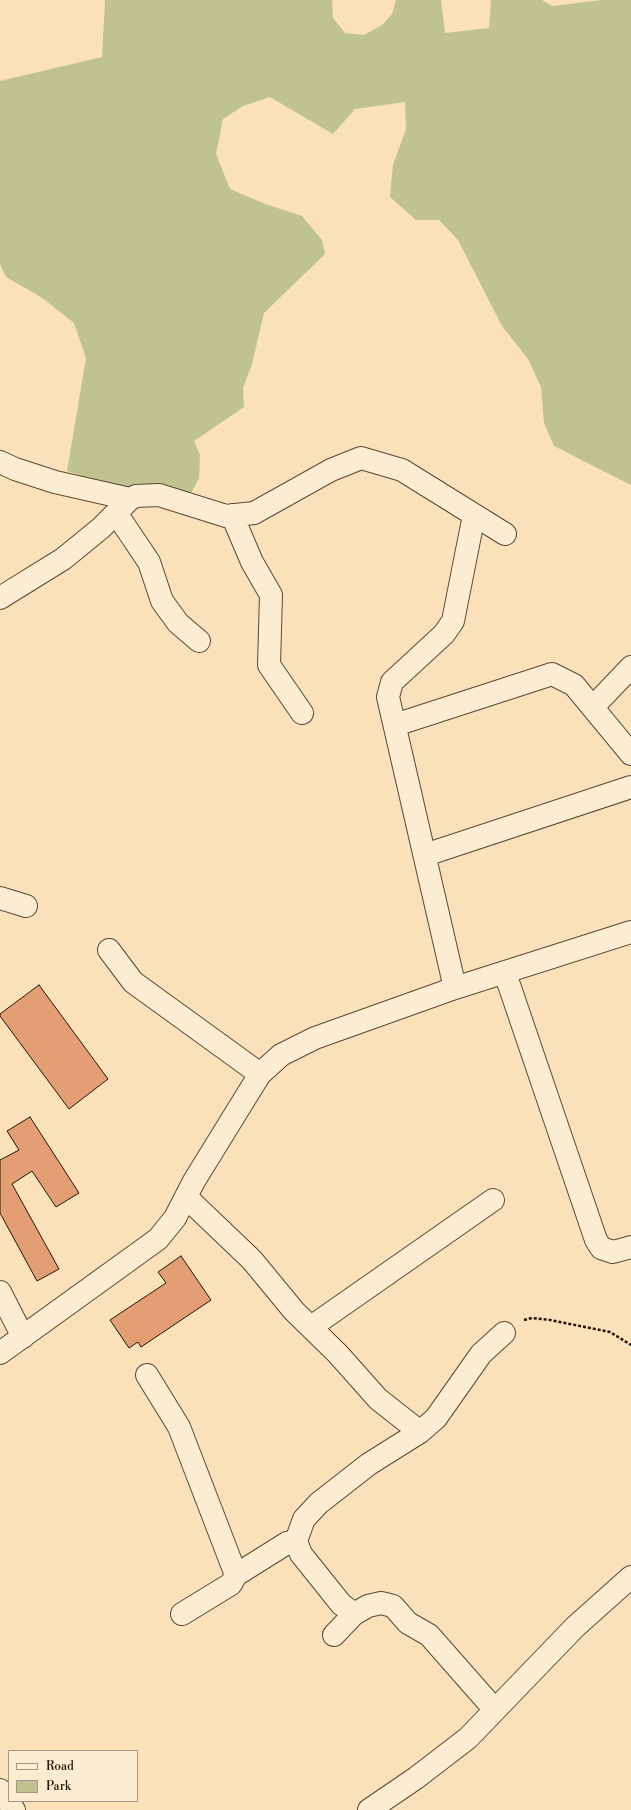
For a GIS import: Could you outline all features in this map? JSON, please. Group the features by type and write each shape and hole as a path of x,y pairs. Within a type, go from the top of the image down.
{"street":[{"path":"0,598 63,559 101,528 123,506 136,496 159,495 226,516 254,513 331,470 361,458 402,470 505,534"},
{"path":"0,462 15,470 123,506 149,562 162,601 178,623 199,641"},
{"path":"455,988 388,697 392,682 444,634 453,621 474,514"},
{"path":"232,515 252,562 271,595 269,665 302,713"},
{"path":"593,707 631,667"},
{"path":"395,725 552,674 574,685 631,754"},
{"path":"425,855 631,786"},
{"path":"0,898 26,906"},
{"path":"0,1353 158,1238 175,1218 186,1197 260,1074 281,1055 315,1038 455,988 630,938"},
{"path":"109,950 133,982 260,1074"},
{"path":"504,973 596,1240 601,1248 613,1252 631,1247"},
{"path":"186,1197 252,1260 294,1311 311,1327 378,1399 420,1432"},
{"path":"311,1327 493,1200"},
{"path":"0,1292 23,1337"},
{"path":"354,1614 342,1604 301,1554 296,1541 304,1519 319,1503 369,1464 420,1432 436,1418 481,1354 504,1333"},
{"path":"147,1375 179,1427 236,1575"},
{"path":"182,1614 231,1584 236,1575 287,1543 296,1541"},
{"path":"369,1810 468,1738 575,1627 631,1577"},
{"path":"334,1635 354,1614 368,1606 382,1603 393,1606 408,1623 429,1635 495,1710"},
{"path":"0,1790 8,1801"}],"path":[{"path":"504,1333 514,1321 532,1318 575,1324 610,1332 631,1345"}],"green space":[{"path":"105,0 332,0 333,18 345,33 364,35 382,25 392,14 396,0 441,0 445,33 489,28 491,0 542,0 552,6 602,0 631,0 631,485 554,446 544,423 541,387 528,359 502,326 458,240 439,220 416,220 390,197 393,165 406,129 405,102 355,109 333,134 270,97 243,106 223,119 216,154 230,189 265,204 302,216 322,240 325,254 264,313 252,364 243,388 244,407 194,441 200,455 199,478 190,495 128,491 67,471 86,358 74,323 41,297 6,277 0,264 0,81 102,57"}],"building":[{"path":"39,985 108,1079 69,1109 0,1016 0,1014"},
{"path":"30,1117 79,1193 56,1207 32,1171 12,1184 59,1269 37,1281 0,1213 0,1160 19,1150 7,1131"},
{"path":"181,1256 211,1300 141,1347 138,1342 129,1348 110,1320 166,1283 158,1272"}]}
